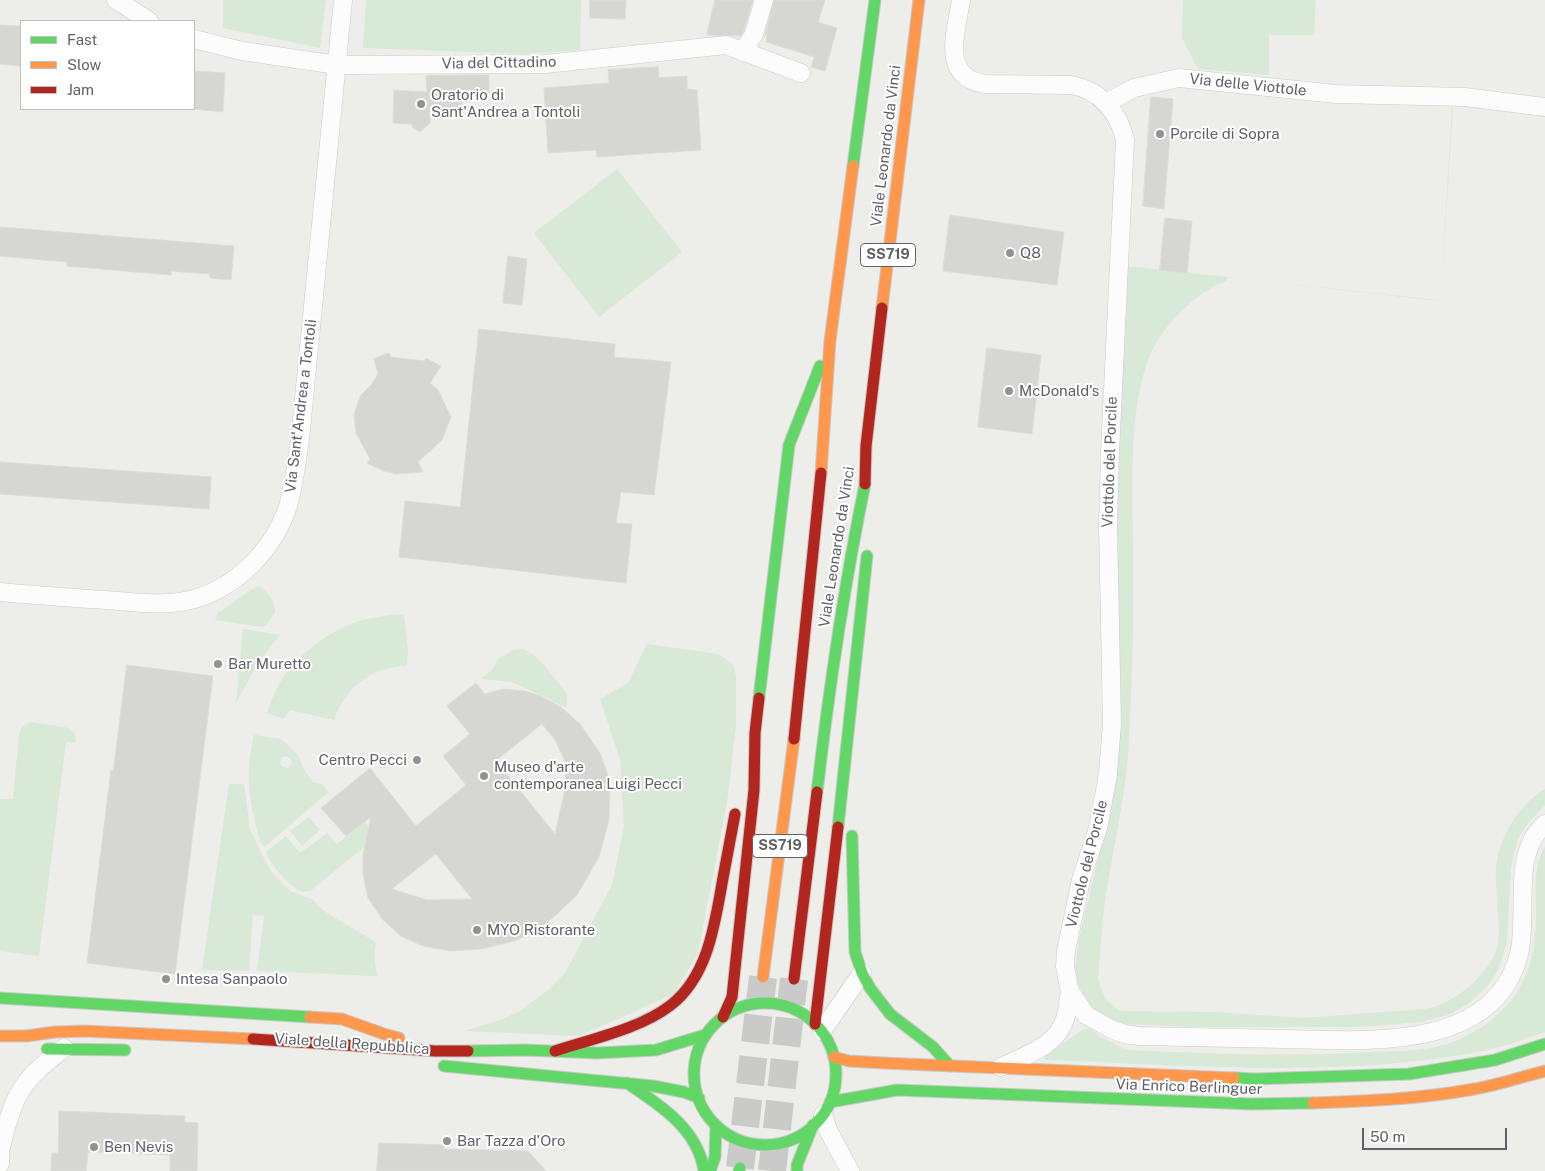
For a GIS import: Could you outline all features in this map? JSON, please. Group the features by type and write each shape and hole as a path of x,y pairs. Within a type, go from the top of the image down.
{"main road":[{"name":"Viale Leonardo da Vinci","path":"763,977 804,648 820,495 830,341 875,0"},
{"name":"Viale Leonardo da Vinci","path":"794,979 826,715 851,550 866,478 866,446 919,0"},
{"path":"822,1114 799,1135 784,1142 760,1145 736,1139 716,1125 702,1106 693,1072 698,1046 705,1035 722,1017 732,998 754,790 755,738 789,445 830,341"},
{"path":"866,478 868,524"},
{"path":"818,1027 869,542"},
{"path":"853,796 855,679"},
{"path":"742,786 755,738"},
{"path":"555,1051 639,1022 655,1014 670,1006 691,983 712,934 738,803"},
{"path":"852,824 851,853 854,938 855,952 862,973 870,988 890,1014 934,1046 950,1066"},
{"name":"Viale della Repubblica","path":"0,998 342,1019 354,1022 365,1029 385,1036 446,1044 526,1050 597,1053 641,1052 656,1050 705,1035"},
{"path":"722,1017 748,1005 775,1003 796,1010 818,1027 834,1057 836,1072 835,1090 797,1165 796,1171"},
{"name":"Viale della Repubblica","path":"0,1036 26,1036 55,1032 85,1031 435,1051 526,1050"},
{"name":"Via Enrico Berlinguer","path":"834,1057 858,1061 950,1066 1254,1079 1409,1074 1495,1060 1545,1044"},
{"path":"36,1050 64,1048 141,1050"},
{"name":"Viale della Repubblica","path":"305,1054 324,1055"},
{"name":"Viale della Repubblica","path":"435,1065 627,1083 676,1090 699,1098"},
{"name":"Via Enrico Berlinguer","path":"822,1114 897,1090 1252,1104 1376,1101 1475,1089 1545,1071"},
{"path":"627,1083 657,1103 686,1130 701,1156 704,1171"},
{"path":"710,1171 714,1157 716,1125"}],"street":[{"path":"116,0 147,20"},
{"name":"Via Sant'Andrea a Tontoli","path":"0,592 141,603 177,602 194,599 223,586 240,575 254,562 275,533 287,508 300,439 343,0"},
{"path":"743,52 754,34 764,0"},
{"path":"960,0 955,61 957,69 963,76 971,81 985,84 1071,85 1083,87 1092,91 1106,103"},
{"name":"Via del Cittadino","path":"195,38 242,51 337,65 546,64 726,45 800,73"},
{"name":"Via delle Viottole","path":"1106,103 1134,88 1179,78 1336,94 1466,97 1545,106"},
{"name":"Viottolo del Porcile","path":"1106,103 1113,110 1122,129 1125,150 1108,525 1112,723 1108,774 1098,828 1081,880 1066,951 1065,966 1070,992 1086,1014 1097,1022 1124,1034 1139,1036 1359,1040 1415,1036 1440,1030 1471,1017 1482,1010 1509,980 1519,954 1526,860 1532,843 1545,824"},
{"path":"818,1027 862,973"},
{"path":"1000,1067 1037,1050 1055,1036 1065,1020 1070,992"},
{"path":"0,1151 13,1106 20,1091 45,1063 64,1048"},
{"path":"822,1114 828,1130 850,1171"}],"green space":[{"path":"223,0 326,0 320,48 223,28"},
{"path":"366,0 581,0 580,50 525,54 363,48"},
{"path":"1183,0 1316,0 1314,35 1269,35 1269,75 1198,69 1182,38"},
{"path":"1452,104 1517,109 1453,105 1441,298"},
{"path":"617,169 682,252 599,317 534,233"},
{"path":"1126,266 1228,277 1226,281 1201,294 1189,304 1178,314 1159,338 1147,363 1136,410 1132,462 1133,630 1128,758 1104,910 1098,978 1108,1001 1122,1011 1213,1012 1303,1018 1424,1009 1447,1002 1473,983 1487,967 1496,951 1499,927 1496,872 1501,845 1519,812 1545,789 1545,805 1527,824 1517,841 1511,868 1507,942 1498,970 1490,983 1468,1004 1448,1015 1421,1022 1362,1027 1196,1027 1119,1024 1099,1014 1090,1005 1078,984 1075,970 1079,939 1101,847 1115,482"},
{"path":"1250,279 1438,300 1441,298 1438,301"},
{"path":"257,586 268,593 273,601 275,613 267,624 262,627 215,620 218,613"},
{"path":"404,614 408,650 407,666 382,670 362,681 345,698 334,720 290,710 283,719 267,713 285,675 318,642 338,630 359,621 381,616"},
{"path":"243,629 280,635 258,663 236,703"},
{"path":"647,644 718,654 733,664 736,676 736,726 727,802 698,953 674,994 579,1036 465,1031 503,1019 521,1010 548,990 565,973 612,885 624,826 620,760 600,699 628,683"},
{"path":"523,649 534,655 544,665 567,694 567,708 512,682 481,679 491,671 498,659 513,650"},
{"path":"30,722 69,728 75,734 76,742 66,742 39,956 0,951 0,799 13,799 19,734 22,727"},
{"path":"254,735 281,739 298,755 306,773 313,782 322,784 329,792 264,847 256,829 250,795 249,766","holes":["286,756 291,759 292,763 287,768 280,764 282,757"]},
{"path":"229,784 244,784 250,829 271,871 290,891 313,900 330,915 376,942 375,959 378,976 257,971 264,916 253,915 249,971 202,970"},
{"path":"309,817 320,830 302,846 290,831"},
{"path":"365,822 377,837 310,891 302,892 296,889 272,864 266,852 286,836 300,853 327,833 337,844"},
{"path":"1545,847 1545,1032 1483,1051 1429,1060 1374,1065 1264,1068 1044,1060 1046,1054 1086,1028 1129,1050 1219,1054 1279,1055 1408,1051 1437,1047 1458,1040 1479,1029 1498,1015 1514,997 1524,980 1530,965 1536,925 1536,875"}],"building":[{"path":"590,0 626,0 625,19 590,18"},
{"path":"715,0 753,0 741,36 707,35"},
{"path":"774,0 825,0 818,22 837,28 825,71 811,67 814,57 766,42 767,36 765,36"},
{"path":"0,25 20,26 20,66 0,64"},
{"path":"658,67 659,78 687,76 687,89 697,90 701,150 597,157 596,150 548,153 544,88 609,83 608,70"},
{"path":"195,71 225,73 223,112 195,109"},
{"path":"489,75 489,94 462,95 463,108 430,111 430,123 420,132 412,127 412,124 393,123 394,90 427,92 426,76"},
{"name":"Porcile di Sopra","path":"1151,97 1173,99 1164,209 1143,206"},
{"path":"950,215 1064,232 1057,285 943,271"},
{"path":"1165,218 1192,221 1187,273 1160,270"},
{"path":"0,227 234,246 231,280 210,278 210,274 171,271 171,275 67,266 67,262 0,256"},
{"path":"508,256 527,259 522,305 503,303"},
{"path":"479,329 615,344 614,357 671,362 654,495 621,492 616,523 632,524 626,583 399,557 405,501 460,507"},
{"name":"McDonald's","path":"987,348 1041,355 1032,434 978,427"},
{"path":"389,353 391,357 424,361 426,358 441,366 430,383 438,390 451,417 442,440 418,462 423,472 396,474 367,463 370,459 356,433 354,415 360,396 372,384 378,374 374,359"},
{"path":"0,462 211,477 209,509 0,494"},
{"path":"127,665 213,676 175,974 87,963 111,770 113,771"},
{"path":"476,683 485,694 503,689 525,691 540,696 561,707 580,724 600,753 610,781 609,820 599,857 577,895 545,925 515,941 481,949 450,951 423,946 401,936 383,920 368,898 363,874 363,855 371,817 346,836 321,808 370,768 416,826 466,785 443,756 470,734 447,706","holes":["542,724 555,740 564,759 566,785 555,834 496,761","436,854 472,899 427,900 392,889"]},
{"path":"59,1111 185,1116 184,1122 198,1123 197,1171 170,1171 170,1155 88,1152 86,1171 51,1171 52,1153 58,1153"},
{"path":"379,1143 445,1145 444,1149 528,1151 546,1171 377,1171"}],"tunnel":[{"path":"740,1168 763,977"},
{"path":"772,1171 794,979"}],"traffic: fast":[{"path":"853,166 875,0"},
{"path":"759,698 789,445 820,366"},
{"path":"817,792 838,638 865,484"},
{"path":"838,827 867,556"},
{"path":"852,836 855,952 862,973 870,988 890,1014 933,1047 950,1066"},
{"path":"0,998 310,1017"},
{"path":"765,1003 792,1009 804,1015 815,1024 824,1035 830,1047 836,1074 830,1101 824,1113 815,1124 804,1133 792,1139 765,1145 738,1139 726,1133 715,1124 706,1113 700,1101 694,1074 700,1047 706,1035 715,1024 726,1015 738,1009 765,1003"},
{"path":"468,1051 526,1050 597,1053 656,1050 705,1035"},
{"path":"1234,1078 1409,1074 1495,1060 1545,1044"},
{"path":"47,1049 125,1050"},
{"path":"444,1066 653,1086 684,1092 699,1098"},
{"path":"627,1083 664,1109 686,1130 700,1156 704,1171"},
{"path":"830,1102 897,1090 1252,1104 1313,1103"},
{"path":"710,1171 715,1157 716,1125"},
{"path":"797,1171 797,1165 813,1125"}],"traffic: slow":[{"path":"882,308 919,0"},
{"path":"821,473 830,341 853,166"},
{"path":"763,977 794,739"},
{"path":"310,1017 342,1019 399,1038"},
{"path":"0,1036 26,1036 55,1032 85,1031 253,1039"},
{"path":"834,1057 849,1061 883,1063 1234,1078"},
{"path":"1313,1103 1434,1095 1492,1085 1545,1071"}],"traffic: jam":[{"path":"865,484 866,446 882,308"},
{"path":"794,739 821,473"},
{"path":"723,1017 732,997 754,790 755,733 759,698"},
{"path":"794,979 817,792"},
{"path":"555,1051 615,1033 645,1021 671,1005 684,993 702,963 713,930 735,814"},
{"path":"815,1024 838,827"},
{"path":"253,1039 435,1051 468,1051"}],"place":[{"name":"Oratorio di Sant'Andrea a Tontoli","path":"421,104"},
{"name":"Porcile di Sopra","path":"1160,134"},
{"name":"Q8","path":"1010,253"},
{"name":"McDonald's","path":"1009,391"},
{"name":"Bar Muretto","path":"218,664"},
{"name":"Centro Pecci","path":"417,760"},
{"name":"Museo d'arte contemporanea Luigi Pecci","path":"484,776"},
{"name":"MYO Ristorante","path":"477,930"},
{"name":"Intesa Sanpaolo","path":"166,979"},
{"name":"Bar Tazza d'Oro","path":"447,1141"},
{"name":"Ben Nevis","path":"94,1147"}]}
